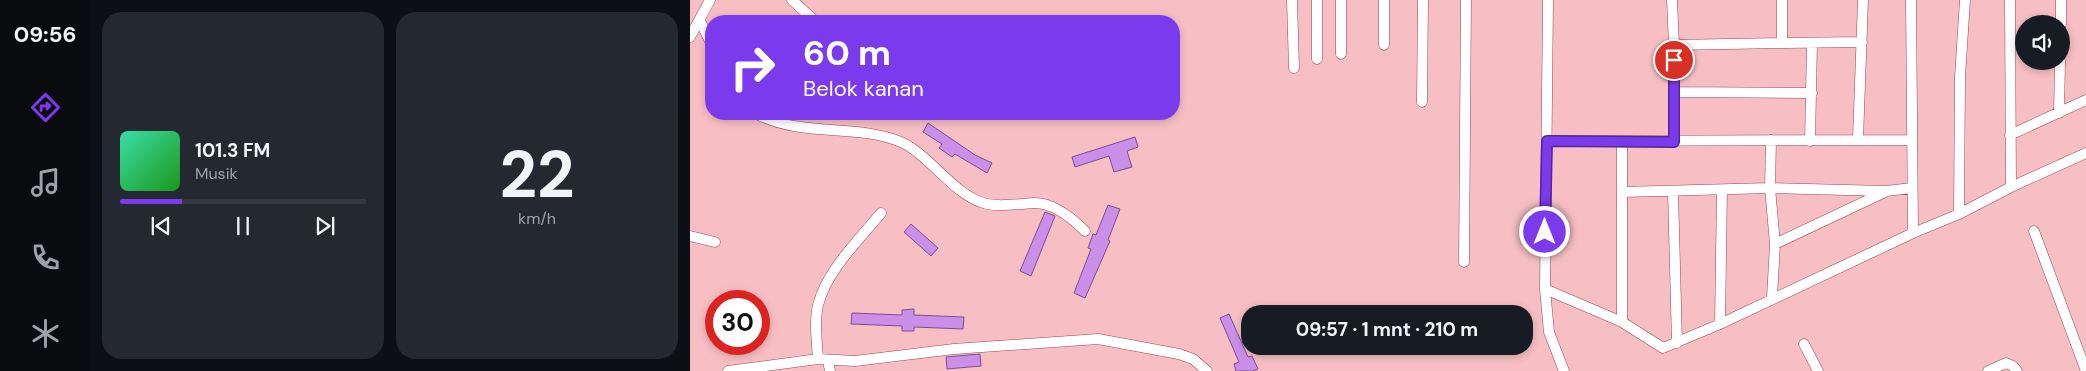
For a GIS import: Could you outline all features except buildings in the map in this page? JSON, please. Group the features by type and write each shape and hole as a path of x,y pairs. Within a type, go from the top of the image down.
{"street":[{"path":"690,37 710,0"},
{"path":"792,0 808,15"},
{"path":"1292,0 1294,68"},
{"path":"1316,59 1317,0"},
{"path":"1340,54 1341,0"},
{"path":"1384,0 1384,45"},
{"path":"1422,102 1423,0"},
{"path":"1464,262 1466,0"},
{"path":"1548,0 1545,289 1549,332 1564,371"},
{"path":"1672,0 1674,142"},
{"path":"1782,0 1782,43"},
{"path":"1858,139 1863,0"},
{"path":"1911,0 1913,233"},
{"path":"1959,214 1960,77 1965,0"},
{"path":"2010,0 2011,187"},
{"path":"2061,0 2061,15"},
{"path":"700,21 705,31"},
{"path":"1674,45 1862,42"},
{"path":"1810,141 1812,43"},
{"path":"2059,113 2060,70"},
{"path":"1674,92 1812,93"},
{"path":"2010,135 2086,100"},
{"path":"773,120 791,127 872,134 904,143 969,197 986,204 1001,206 1036,203 1059,210 1085,231"},
{"path":"1771,140 1770,188 1775,244 1772,298"},
{"path":"1547,141 1912,140"},
{"path":"1622,142 1622,322"},
{"path":"1545,289 1622,322 1660,347 1677,343 1913,233 1959,214 2011,187 2086,153"},
{"path":"1622,192 1770,188 1886,191 1912,188"},
{"path":"1720,324 1722,190"},
{"path":"1673,191 1677,343"},
{"path":"1775,244 1886,191"},
{"path":"830,371 823,360 817,308 822,291 831,276 880,213"},
{"path":"2034,232 2086,371"},
{"path":"690,236 715,242"},
{"path":"728,371 823,360 855,361 954,349 1098,339 1179,354 1193,359 1207,371"},
{"path":"1804,344 1818,371"},
{"path":"855,361 860,371"},
{"path":"1988,371 2006,363 2013,366 2017,371"}],"route":[{"path":"1545,232 1547,141 1674,142 1674,60"}]}
